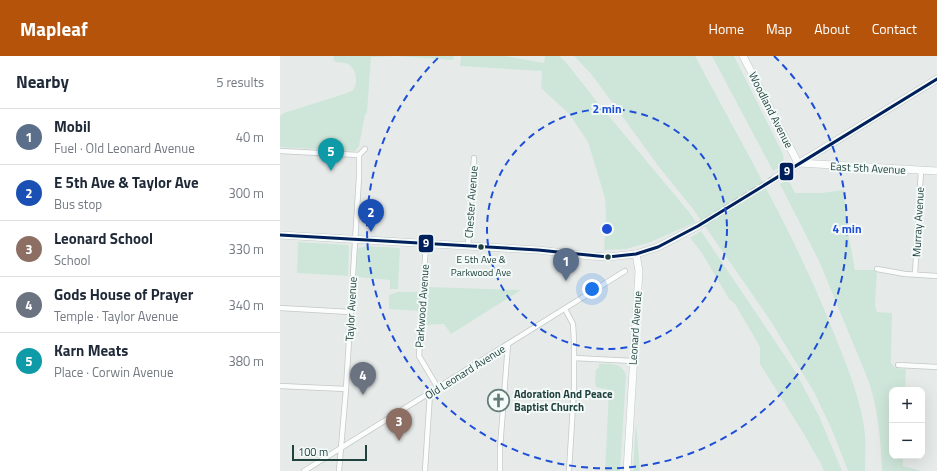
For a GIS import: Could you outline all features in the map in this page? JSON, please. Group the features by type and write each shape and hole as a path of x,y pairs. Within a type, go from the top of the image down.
{"main road":[{"name":"Woodland Avenue","path":"743,56 798,163"},
{"path":"775,178 937,79"},
{"name":"East 5th Avenue","path":"798,163 937,171"},
{"path":"280,235 538,250 608,257 636,254 658,247 698,226"},
{"name":"Leonard Avenue","path":"627,471 639,271 636,254"}],"street":[{"path":"280,151 359,155 365,149"},
{"name":"Taylor Avenue","path":"339,471 346,389 359,155"},
{"name":"Chester Avenue","path":"468,246 474,158"},
{"name":"Murray Avenue","path":"915,274 921,171"},
{"name":"Parkwood Avenue","path":"426,243 419,356 438,388"},
{"path":"877,270 937,276"},
{"name":"Old Leonard Avenue","path":"304,471 625,271"},
{"path":"280,308 350,312"},
{"path":"566,309 573,324 574,358 574,389 569,471"},
{"path":"500,471 500,448 508,344"},
{"path":"574,358 633,361"},
{"path":"898,364 937,367"},
{"path":"280,386 346,389"},
{"path":"425,471 430,393"}],"green space":[{"path":"334,56 396,56 371,57 367,112 365,115 359,146 355,151 280,147 280,116 284,113 347,93 355,87 356,76 351,66 333,60"},
{"path":"396,56 454,56 453,60"},
{"path":"461,56 505,56 544,63 545,56 559,56 565,61 696,222 648,243 626,249 604,250 606,216 605,198 588,142 569,114 541,88 542,71 460,66"},
{"path":"574,56 695,56 789,232 822,304 858,399 865,435 865,471 848,471 832,430 814,392 770,320 693,209 659,167 592,75"},
{"path":"712,56 734,56 783,154 783,163 776,170 773,171"},
{"path":"786,181 790,183 795,193 821,193 844,190 847,226 855,270 877,270 875,306 877,312 892,313 891,363 895,368 906,369 905,387 889,387 889,459 903,459 903,466 922,471 882,471 881,448 875,404 869,382 819,261 780,184"},
{"path":"701,231 795,371 819,416 842,471 824,471 802,431 760,364 760,347 735,304 729,299 702,253 690,238"},
{"path":"298,242 348,245 348,276 297,273"},
{"path":"367,246 400,248 398,289 390,289 390,280 356,277 357,251 359,248"},
{"path":"426,288 521,290 451,334 444,324 424,325 425,292"},
{"path":"398,292 421,292 420,311 389,309 389,295"},
{"path":"599,364 619,366 626,375 620,471 605,471 609,390 596,387 596,370 599,367"},
{"path":"636,423 640,471 633,471"}],"tunnel":[{"path":"698,226 775,178"}],"transit line":[{"name":"9","path":"280,235 538,250 608,257 636,254 658,247 698,226 937,79"}],"place":[{"name":"Karn Meats","path":"331,171"},
{"name":"E 5th Ave & Taylor Ave","path":"371,232"},
{"name":"E 5th Ave & Parkwood Ave","path":"481,247"},
{"name":"Mobil","path":"566,281"},
{"name":"Gods House of Prayer","path":"363,395"},
{"name":"Adoration And Peace Baptist Church","path":"499,400"},
{"name":"Leonard School","path":"399,441"}]}
